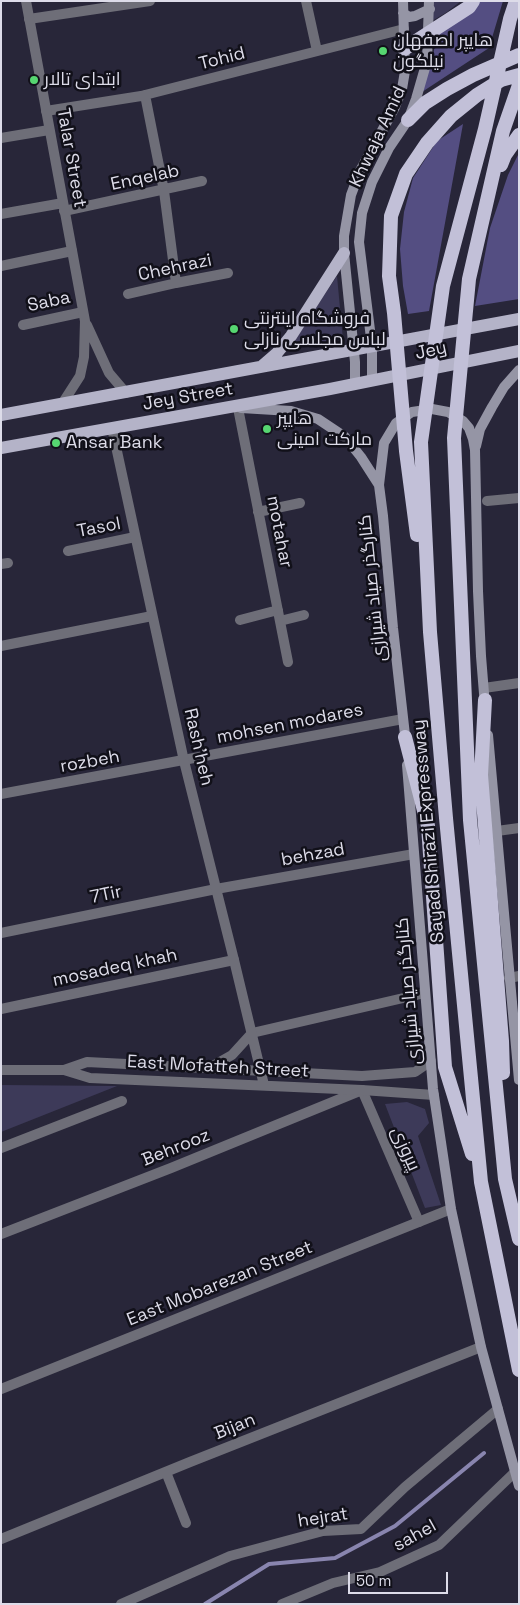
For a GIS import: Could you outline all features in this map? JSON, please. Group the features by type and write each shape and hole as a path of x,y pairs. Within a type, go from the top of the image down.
{"highway":[{"path":"404,49 468,7 473,1"},
{"name":"Sayad Shirazi Expressway","path":"516,1 510,19 485,129 443,286 421,442 430,632 480,1182 519,1370"},
{"path":"408,120 425,103 447,89 473,74 519,55"},
{"path":"430,632 401,401 389,276 391,216 406,174 426,143 450,116 477,95 501,80 519,74"},
{"path":"519,85 502,131 470,279 454,438 470,820 505,1179 519,1239"},
{"path":"484,216 505,155 519,135"},
{"path":"485,694 481,775 502,1041 505,1179"},
{"path":"405,737 428,826 444,1067 480,1182"}],"main road":[{"name":"Khwaja Amid","path":"355,384 344,236 350,195 360,171 395,107 402,89 405,71 403,1"},
{"name":"Khwaja Amid","path":"376,380 375,346 360,242 362,214 372,182 389,148 408,120 416,99 427,61 430,5"},
{"path":"403,13 415,16 430,5"},
{"path":"262,366 277,353 291,336 344,254"},
{"name":"Jey","path":"375,346 519,318"},
{"name":"Jey Street","path":"1,415 375,346"},
{"name":"Jey","path":"376,380 519,351"},
{"path":"519,370 504,387 480,429 476,450 480,648 496,831 514,977 519,1080"},
{"name":"Jey Street","path":"1,448 233,408 376,380"},
{"path":"233,408 291,411 318,419 345,437 361,457 378,485"},
{"path":"378,485 384,444 396,423 412,412 432,409 448,412 463,420 469,428 476,450"},
{"name":"کنارگذر صیاد شیرازی","path":"378,485 383,516 405,737 434,1096 451,1209 481,1347 519,1486"}],"street":[{"name":"Talar Street","path":"26,1 84,316"},
{"path":"29,19 150,1"},
{"path":"306,1 316,51"},
{"name":"Tohid","path":"46,111 145,95 404,29"},
{"path":"145,95 164,191 176,282"},
{"path":"1,138 49,130"},
{"name":"Enqelab","path":"1,214 64,207 164,191 202,181"},
{"path":"1,266 72,251"},
{"name":"Chehrazi","path":"128,294 176,282 228,273"},
{"path":"84,316 109,373 126,393"},
{"path":"62,404 80,376 84,357 84,316"},
{"name":"Saba","path":"23,325 84,316"},
{"name":"motahar","path":"233,408 258,512 288,662"},
{"name":"Rash'heh","path":"112,428 184,761 264,1085"},
{"path":"487,501 519,498"},
{"path":"258,512 300,503"},
{"name":"Tasol","path":"68,551 135,537"},
{"path":"240,620 278,610"},
{"path":"280,621 304,615"},
{"path":"1,646 152,616"},
{"path":"485,694 519,683"},
{"name":"mohsen modares","path":"184,761 403,719"},
{"name":"rozbeh","path":"1,794 184,761"},
{"path":"496,831 519,828"},
{"name":"behzad","path":"216,889 414,854"},
{"name":"7Tir","path":"1,933 216,889"},
{"name":"mosadeq khah","path":"1,1009 234,960"},
{"path":"208,1068 232,1055 252,1033 426,993"},
{"path":"64,1070 87,1062 362,1076 414,1072 431,1061"},
{"name":"East Mofatteh Street","path":"1,1070 64,1070 90,1078 362,1090 434,1096"},
{"path":"362,1076 362,1090"},
{"name":"پیروزی","path":"362,1090 419,1222"},
{"name":"Behrooz","path":"1,1234 216,1150 362,1090"},
{"path":"1,1148 122,1101"},
{"name":"East Mobarezan Street","path":"1,1389 451,1209"},
{"name":"Bijan","path":"1,1539 481,1347"},
{"name":"hejrat","path":"121,1604 230,1556 324,1531 361,1528 404,1487 498,1409"},
{"path":"166,1472 186,1523"},
{"name":"sahel","path":"282,1604 333,1583 380,1572 439,1545 515,1472"}],"shaded area":[{"path":"434,1 461,1 432,21"},
{"path":"479,1 503,1 489,48 422,92 434,51 435,34"},
{"path":"463,124 429,311 408,314 403,286 400,249 404,212 413,178 437,141"},
{"path":"519,153 519,299 475,306 490,228 508,175"},
{"path":"337,276 343,340 289,348"},
{"path":"1,1085 117,1086 1,1132"},
{"path":"407,1102 425,1109 429,1123 418,1136 441,1205 425,1208 385,1104"}],"waterway":[{"path":"205,1604 269,1564 335,1558 395,1526 484,1453"}],"place":[{"name":"هایپر اصفهان نیلگون","path":"383,51"},
{"name":"ابتدای تالار","path":"34,80"},
{"name":"فروشگاه اینترنتی لباس مجلسی نازلی","path":"234,329"},
{"name":"هایپر مارکت امینی","path":"267,429"},
{"name":"Ansar Bank","path":"56,443"}]}
